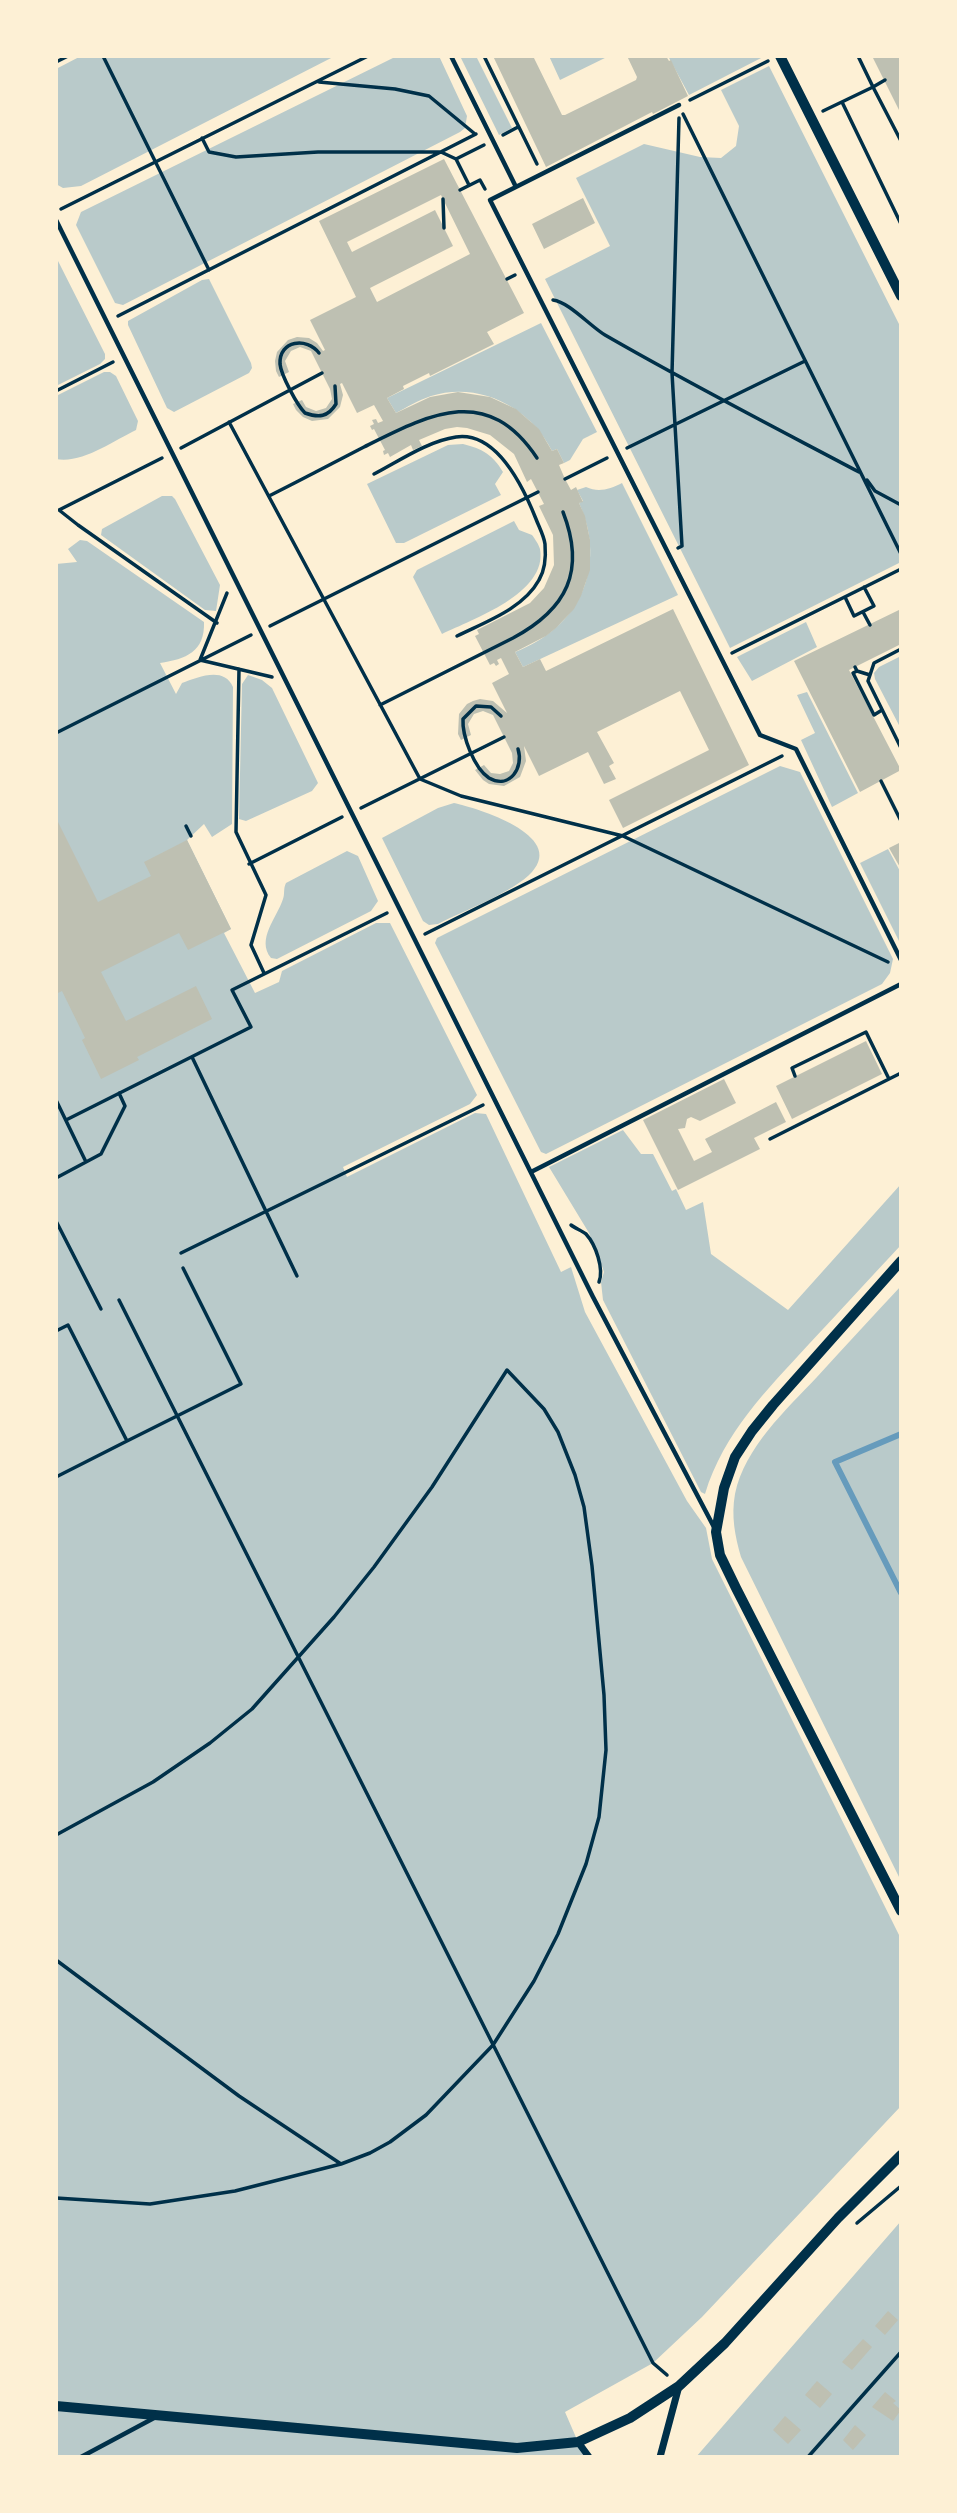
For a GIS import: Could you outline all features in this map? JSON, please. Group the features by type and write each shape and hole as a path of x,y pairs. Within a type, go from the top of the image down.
{"street":[{"path":"778,56 901,296"},
{"path":"901,1261 818,1352 752,1431 728,1472 716,1532 720,1555 736,1588 901,1911"},
{"path":"56,2406 517,2448 578,2442 630,2418 679,2386 725,2343 838,2218 901,2155"},
{"path":"660,2457 679,2386"},
{"path":"578,2442 589,2457"}],"lane":[{"path":"451,56 516,187"},
{"path":"679,106 491,200 760,735 796,749 901,960"},
{"path":"56,220 593,1297 716,1532"},
{"path":"531,1172 901,984"},
{"path":"81,2457 159,2415"}],"path":[{"path":"56,62 68,56"},
{"path":"103,56 209,270"},
{"path":"56,211 368,56"},
{"path":"484,56 542,174"},
{"path":"679,106 778,56"},
{"path":"858,56 901,141"},
{"path":"810,117 884,80"},
{"path":"317,81 395,89 429,96 476,134"},
{"path":"842,102 901,224"},
{"path":"679,106 901,554"},
{"path":"668,554 682,546 672,373 679,106"},
{"path":"456,159 519,127"},
{"path":"106,322 487,128"},
{"path":"202,138 209,152 236,157 318,152 441,152 456,159 469,185"},
{"path":"460,190 480,180 491,200"},
{"path":"443,199 444,228"},
{"path":"540,298 560,301 594,328 672,373 861,472 875,491 901,505"},
{"path":"319,353 302,342 286,347 280,365 290,389 305,413 319,417 329,413 336,404 335,386"},
{"path":"56,391 124,357"},
{"path":"565,479 805,361"},
{"path":"59,510 321,373"},
{"path":"269,496 415,422 447,412 478,413 501,421 522,437 537,458"},
{"path":"229,422 420,779 461,796 623,836 896,966"},
{"path":"374,474 429,446 458,436 477,440 494,450 510,468 527,498 545,542 545,564 540,580 526,597 511,608 457,636"},
{"path":"56,733 538,492"},
{"path":"56,504 59,510 78,525 217,623"},
{"path":"380,705 513,638 549,615 565,590 572,565 572,539 563,512"},
{"path":"721,659 901,569"},
{"path":"200,660 217,623 232,577"},
{"path":"845,596 854,616 874,606 864,587"},
{"path":"863,611 870,625"},
{"path":"901,649 874,663 868,681 901,748"},
{"path":"200,660 284,680"},
{"path":"239,669 236,832 266,895 251,945 264,974"},
{"path":"870,675 856,669 853,673 874,715 882,710"},
{"path":"501,716 496,710 485,705 477,706 465,715 463,730 472,753 483,773 498,781 517,773 520,762 518,749"},
{"path":"249,864 504,737"},
{"path":"414,940 796,749"},
{"path":"881,781 901,821"},
{"path":"186,826 191,836"},
{"path":"66,1120 251,1027 232,990 398,907"},
{"path":"796,1076 792,1068 866,1032 889,1079"},
{"path":"192,1057 297,1276"},
{"path":"770,1139 901,1073"},
{"path":"56,1178 101,1154 125,1106 119,1093"},
{"path":"56,1100 86,1162"},
{"path":"181,1253 495,1100"},
{"path":"551,1213 586,1234 597,1255 602,1273 593,1297"},
{"path":"56,1221 101,1309"},
{"path":"56,1477 241,1384 183,1268"},
{"path":"120,1300 653,2362 679,2386"},
{"path":"56,1331 68,1325 127,1441"},
{"path":"56,1835 153,1782 210,1743 252,1709 374,1567 432,1487 507,1370 544,1409 566,1450 581,1497 592,1566 604,1695 606,1750 599,1817 586,1864 558,1934 534,1981 493,2045 426,2115 390,2142 370,2153 341,2164 235,2191 150,2204 56,2198"},
{"path":"56,1960 239,2096 341,2164"},
{"path":"850,2229 901,2186"},
{"path":"808,2457 901,2352"}],"shaded area":[{"path":"81,56 335,56 81,186 63,188 56,184 56,69"},
{"path":"397,56 439,56 467,116 465,128 123,305 115,303 76,225 81,212"},
{"path":"460,56 476,56 512,128 499,135"},
{"path":"549,56 609,56 560,80"},
{"path":"668,56 765,56 689,95"},
{"path":"769,66 901,328 901,562 730,648 545,279 610,246 576,178 644,144 700,157 721,158 736,146 739,126 721,90"},
{"path":"56,257 105,354 105,359 56,386"},
{"path":"209,279 252,368 249,373 174,412 167,408 128,321 202,280"},
{"path":"541,323 597,432 583,439 570,460 564,463 557,449 552,451 531,422 517,410 485,395 449,392 431,396 396,413 387,398"},
{"path":"104,372 116,376 138,421 136,430 87,455 66,460 56,459 56,396"},
{"path":"463,444 487,453 499,466 503,472 495,484 501,495 404,543 396,543 367,484 448,445"},
{"path":"622,483 678,595 523,667 515,652 556,628 571,611 582,592 588,572 590,550 587,527 579,503 583,501 577,490 586,487 604,490"},
{"path":"162,496 172,496 175,499 220,585 216,611 205,610 101,535 102,529"},
{"path":"514,521 519,530 532,535 540,549 539,565 532,579 506,602 442,634 413,577 417,570"},
{"path":"80,540 87,541 204,622 201,640 192,652 160,663 176,694 182,683 210,675 223,677 233,687 232,824 212,837 204,824 187,840 231,929 224,933 255,993 279,982 282,971 376,923 390,923 477,1095 470,1104 343,1167 347,1177 475,1113 486,1114 561,1272 571,1267 585,1312 687,1501 706,1528 712,1559 901,1939 901,2106 702,2317 653,2363 565,2412 588,2457 56,2457 56,564 77,562 68,549"},
{"path":"806,622 817,647 752,681 737,657"},
{"path":"901,656 901,729 874,673 879,667"},
{"path":"248,675 262,680 272,688 318,783 312,791 246,821 239,819 242,684"},
{"path":"807,692 858,793 832,807 801,740 815,733 797,695"},
{"path":"780,766 800,772 893,959 890,973 882,984 546,1154 541,1152 435,943 437,938"},
{"path":"454,803 498,817 528,835 537,846 539,859 532,872 513,887 438,924 429,925 423,921 382,838 438,808"},
{"path":"888,849 901,873 901,945 860,863"},
{"path":"347,851 358,856 378,901 371,911 277,959 271,958 267,951 267,936 283,899 286,883"},
{"path":"623,1130 641,1154 653,1154 672,1191 676,1189 686,1210 703,1202 711,1254 788,1310 901,1184 901,1245 748,1413 723,1451 705,1494 701,1492 603,1300 601,1282 604,1272 598,1254 589,1233 549,1167"},
{"path":"901,1286 901,1881 741,1557 733,1510 740,1477 768,1430"},
{"path":"901,2221 901,2457 696,2457"}],"building":[{"path":"493,56 533,56 562,115 636,80 627,56 666,56 671,60 688,96 546,167"},
{"path":"872,56 901,56 901,114"},
{"path":"444,159 524,313 487,332 494,344 430,376 429,373 403,386 404,389 387,398 396,413 430,397 458,392 490,397 516,409 539,429 552,451 557,449 564,463 559,465 565,479 571,490 576,487 583,502 579,503 590,540 590,570 574,609 546,636 515,652 523,667 540,659 546,671 673,609 749,765 623,828 609,800 709,750 680,691 597,732 614,763 609,766 616,779 604,784 588,752 539,776 524,746 526,761 520,777 504,786 489,784 475,770 484,765 491,773 500,774 509,771 513,763 512,753 493,715 483,711 474,714 468,724 471,735 461,740 458,734 459,714 473,701 493,701 507,713 492,683 509,674 501,658 497,660 499,664 496,666 494,663 490,665 475,636 479,634 477,630 530,603 544,588 554,565 553,535 539,506 544,504 531,479 527,482 514,454 490,435 467,428 445,429 419,440 422,446 413,450 411,445 390,457 388,453 384,455 385,450 370,426 374,424 372,420 376,419 378,423 383,421 374,405 357,413 342,383 340,407 328,419 312,421 296,410 293,404 302,400 306,407 316,411 326,408 332,399 330,389 311,351 300,347 291,351 285,361 289,372 279,377 275,361 277,352 288,340 297,337 309,338 325,350 310,320 356,297 319,221","holes":["441,195 470,254 377,302 370,288 453,246 435,210 352,252 347,242"]},
{"path":"583,198 595,223 544,249 532,224"},
{"path":"901,609 901,644 849,670 901,770 860,792 794,661"},
{"path":"56,818 98,902 151,876 144,862 187,840 231,929 188,950 179,933 101,972 126,1021 196,986 212,1019 137,1057 139,1060 101,1079 62,991 56,994"},
{"path":"901,842 901,869 889,848"},
{"path":"866,1041 882,1074 792,1119 776,1086"},
{"path":"724,1079 736,1103 700,1121 691,1117 687,1119 685,1128 678,1129 694,1161 712,1152 705,1139 776,1102 786,1122 754,1138 760,1149 678,1190 643,1120"},
{"path":"888,2311 898,2320 885,2335 875,2326"},
{"path":"863,2339 872,2347 852,2370 842,2362"},
{"path":"817,2381 832,2394 820,2408 805,2395"},
{"path":"885,2392 896,2401 893,2403 901,2410 893,2421 872,2407"},
{"path":"785,2416 801,2430 788,2444 773,2430"},
{"path":"855,2425 866,2435 853,2450 843,2440"}],"waterway":[{"path":"901,1434 835,1462 901,1593"}]}
